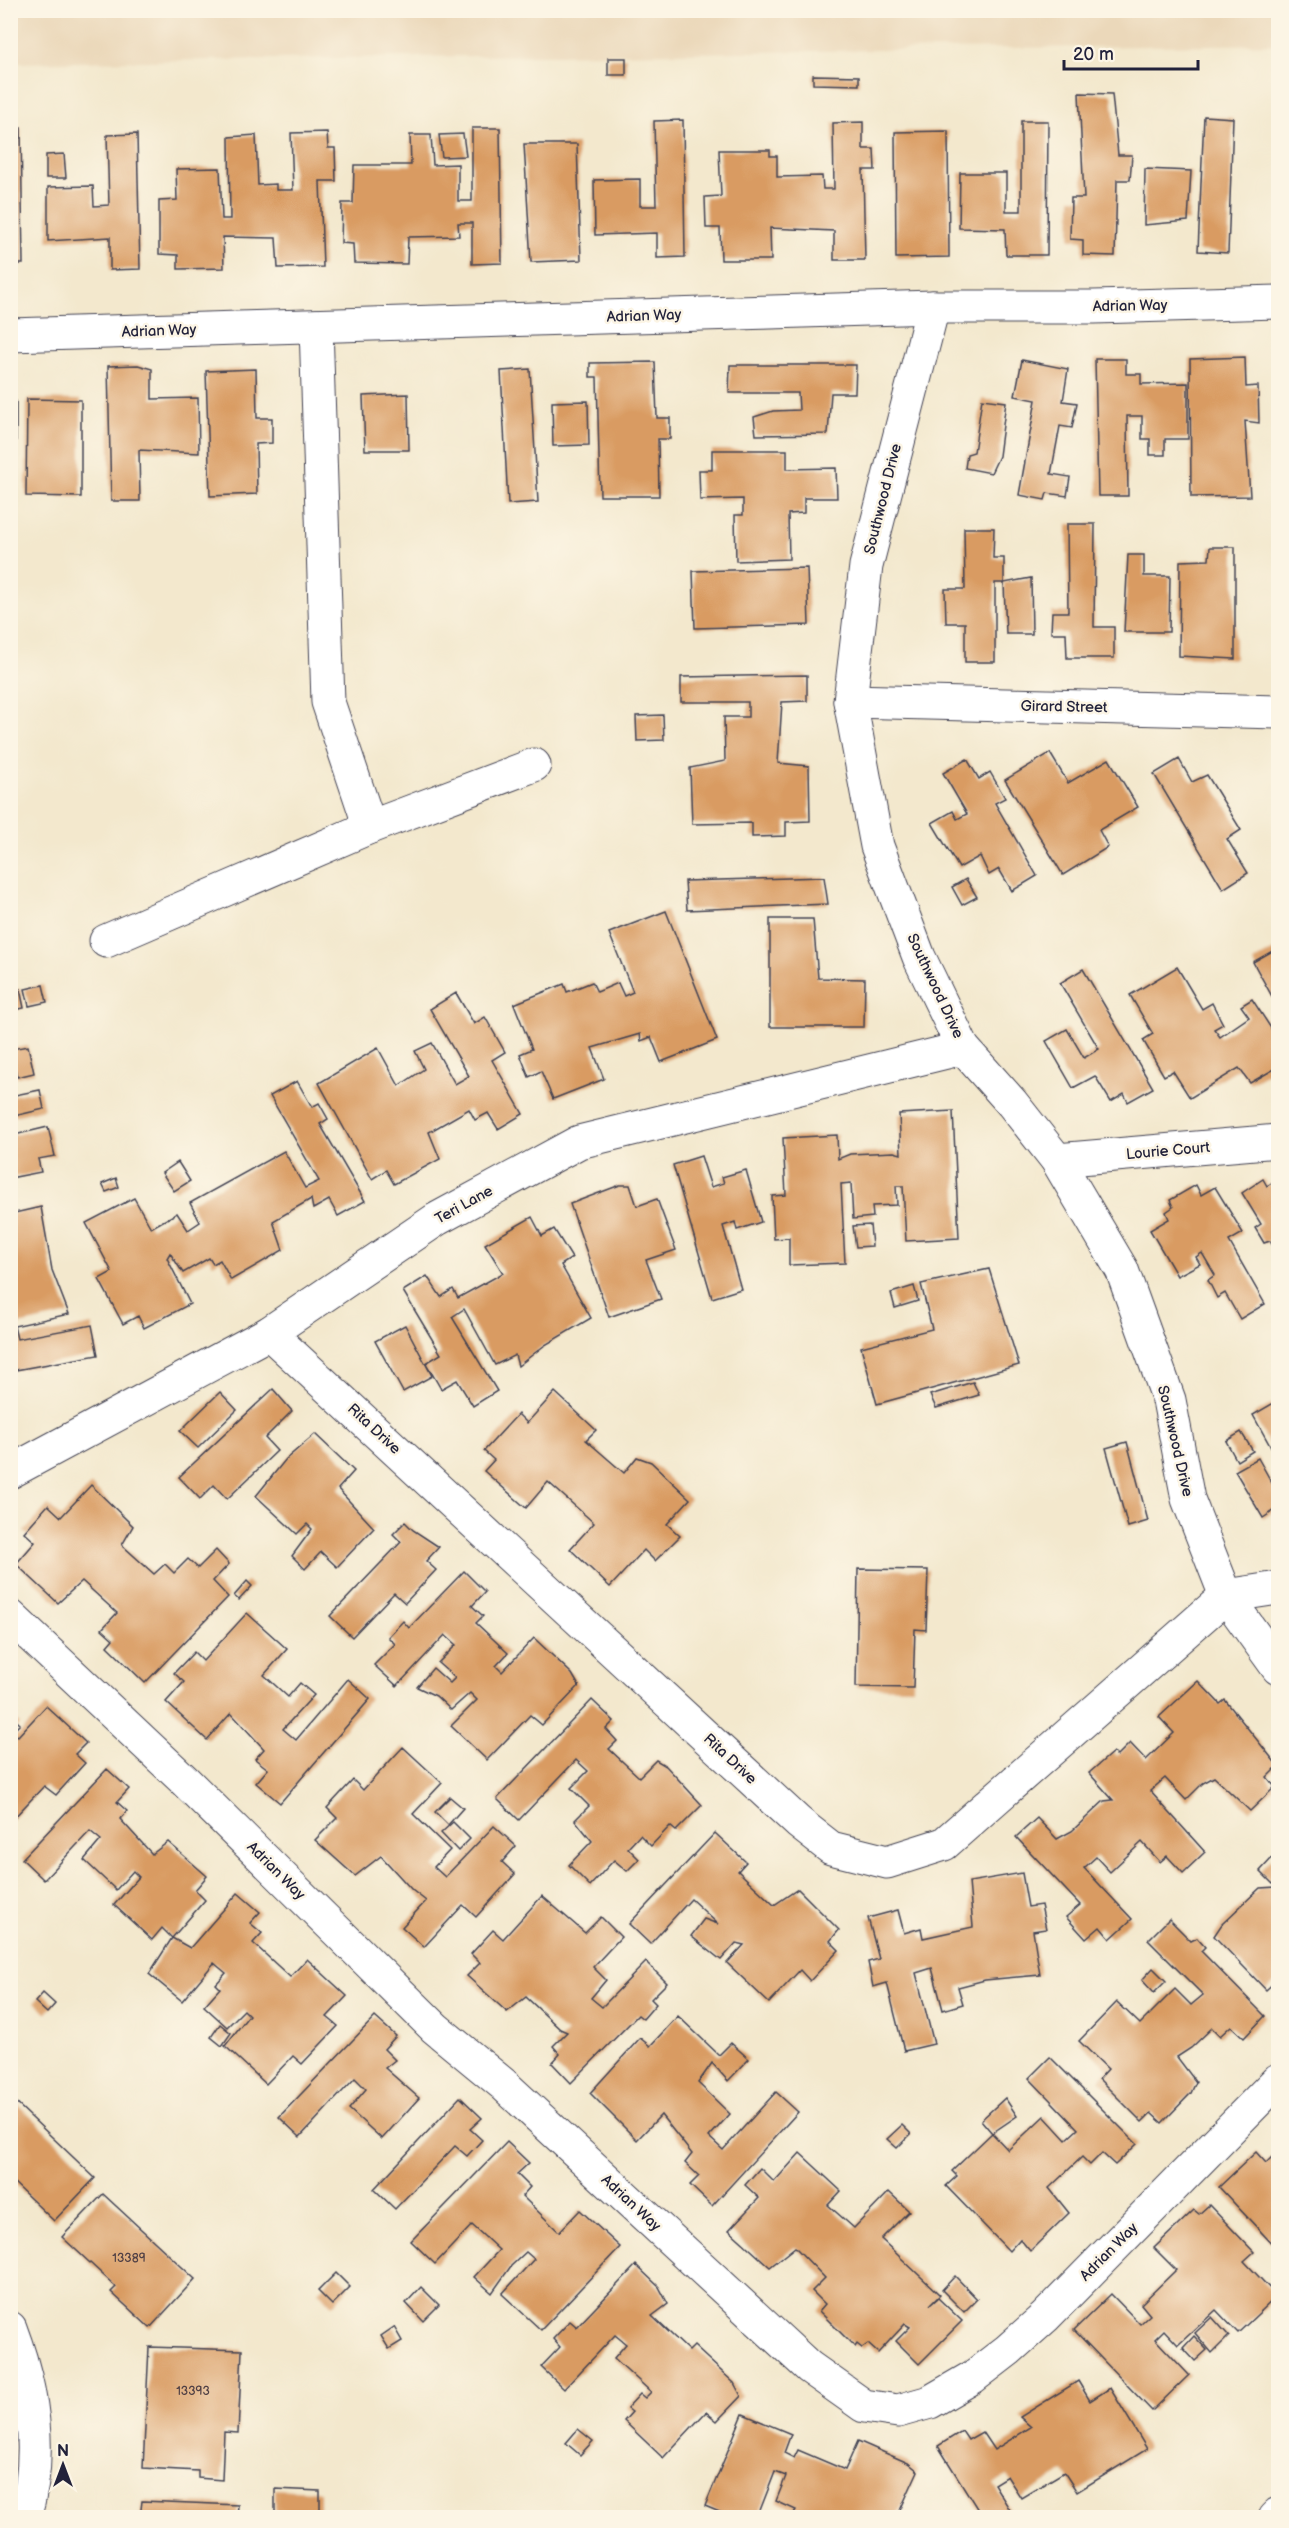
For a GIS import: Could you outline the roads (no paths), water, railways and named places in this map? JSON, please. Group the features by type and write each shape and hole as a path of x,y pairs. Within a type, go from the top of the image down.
{"street":[{"name":"Adrian Way","path":"10,335 933,307 1094,307 1278,302"},
{"name":"Southwood Drive","path":"933,307 866,566 850,701 877,846 919,957 963,1048 1012,1103 1057,1160 1122,1270 1169,1400 1188,1499 1226,1596 1278,1668"},
{"path":"316,326 328,702 370,827"},
{"name":"Girard Street","path":"850,701 1278,712"},
{"path":"106,941 370,827 534,765"},
{"name":"Teri Lane","path":"10,1472 270,1333 437,1219 579,1142 963,1048"},
{"name":"Lourie Court","path":"1057,1160 1278,1141"},
{"name":"Rita Drive","path":"270,1333 799,1823 831,1848 887,1862 944,1844 1226,1596"},
{"path":"1226,1596 1278,1588"},
{"name":"Adrian Way","path":"10,1616 183,1779 435,2028 502,2084 809,2367 864,2406 898,2411 930,2402 973,2377 1008,2350 1045,2317 1278,2080"},
{"path":"10,2328 28,2382 35,2440 32,2479 24,2517"},
{"path":"1274,2517 1278,2514"}]}
